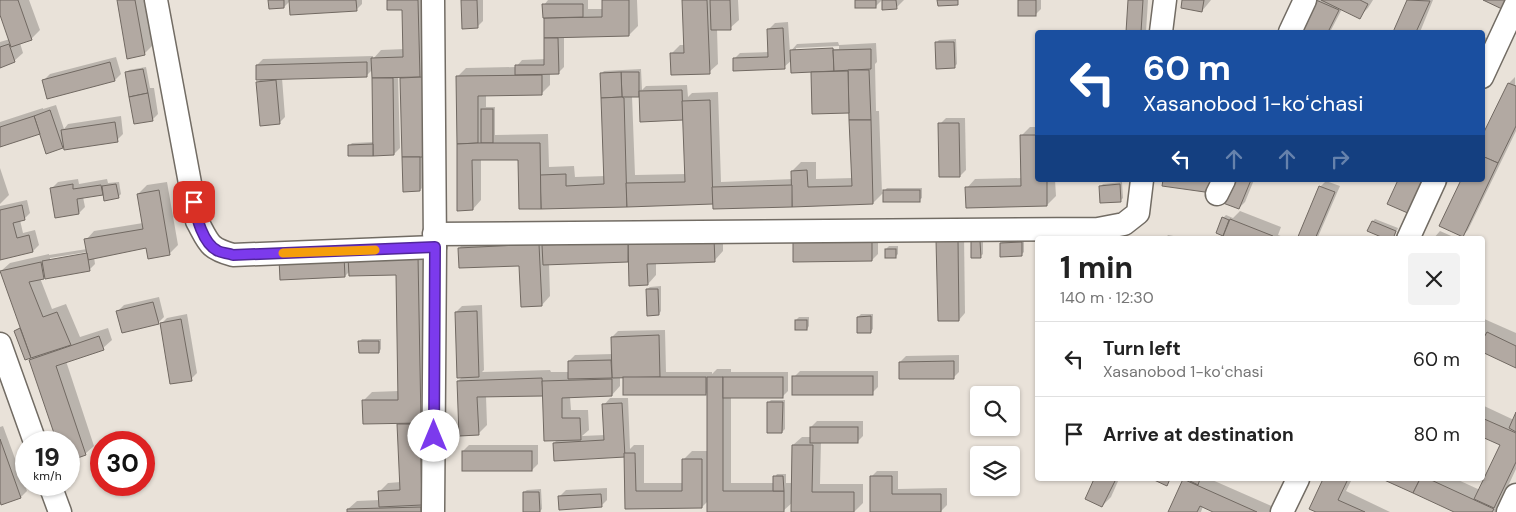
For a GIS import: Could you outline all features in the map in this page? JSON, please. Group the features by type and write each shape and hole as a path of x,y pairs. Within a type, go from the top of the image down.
{"street":[{"path":"156,0 197,221 208,241 216,250 233,255 434,241 1098,229 1124,224 1138,213 1142,182"},
{"path":"433,0 433,512"},
{"path":"1161,30 1165,0"},
{"path":"1291,30 1305,0"},
{"path":"1485,71 1516,4"},
{"path":"1409,236 1434,182"},
{"path":"0,344 31,431"},
{"path":"1282,512 1297,481"},
{"path":"1508,512 1516,495"},
{"path":"54,496 60,512"}],"building":[{"path":"0,0 18,0 32,40 11,47 0,15"},
{"path":"117,0 135,0 145,55 127,59"},
{"path":"268,0 284,0 284,8 269,9"},
{"path":"289,0 356,0 357,11 290,15"},
{"path":"387,0 418,0 420,77 372,78 371,58 403,57 402,10 387,10"},
{"path":"461,0 477,0 478,28 462,29"},
{"path":"602,0 629,0 629,36 544,38 544,18 602,17"},
{"path":"682,0 707,0 710,74 671,75 670,53 684,53"},
{"path":"710,0 730,0 731,30 711,30"},
{"path":"855,0 876,0 876,8 855,8"},
{"path":"882,0 896,0 897,9 882,10"},
{"path":"937,0 958,0 958,5 938,6"},
{"path":"1018,0 1036,0 1036,16 1018,16"},
{"path":"1128,0 1143,0 1141,30 1126,30"},
{"path":"1182,0 1204,0 1202,12 1181,8"},
{"path":"1316,0 1339,10 1329,30 1302,30"},
{"path":"1321,0 1360,0 1368,4 1360,19"},
{"path":"1407,0 1430,1 1417,30 1394,30"},
{"path":"1483,0 1506,0 1502,9"},
{"path":"542,4 583,4 583,17 543,18"},
{"path":"783,28 785,69 733,71 733,58 768,57 767,29"},
{"path":"544,38 558,38 559,74 515,75 515,65 544,65"},
{"path":"935,42 954,42 955,68 936,69"},
{"path":"9,44 15,62 0,68 0,47"},
{"path":"833,48 834,71 791,73 790,50"},
{"path":"871,49 871,69 834,71 833,50"},
{"path":"110,62 115,81 47,99 42,80"},
{"path":"367,62 367,77 256,80 256,65"},
{"path":"143,69 148,93 129,97 125,72"},
{"path":"848,70 869,70 871,120 849,120"},
{"path":"848,71 849,113 812,114 811,72"},
{"path":"621,72 639,72 639,97 622,97"},
{"path":"621,72 622,97 601,98 600,73"},
{"path":"542,75 542,95 478,96 478,143 457,144 456,76"},
{"path":"423,77 425,157 402,157 400,78"},
{"path":"372,78 393,78 394,155 373,156"},
{"path":"276,80 280,124 260,126 256,82"},
{"path":"1508,83 1516,86 1516,126 1498,163 1485,157 1485,130"},
{"path":"682,90 683,120 640,122 639,91"},
{"path":"148,93 153,121 134,124 129,97"},
{"path":"601,98 624,98 627,207 541,209 540,175 566,174 566,186 604,184"},
{"path":"710,100 713,204 627,207 626,183 685,182 682,101"},
{"path":"481,109 493,109 493,143 481,143"},
{"path":"50,110 63,148 46,154 34,116"},
{"path":"34,116 40,134 0,147 0,127"},
{"path":"849,120 871,120 873,204 792,207 791,171 807,170 808,187 852,186"},
{"path":"115,122 118,142 64,150 61,130"},
{"path":"938,123 959,123 960,177 939,177"},
{"path":"1020,135 1035,135 1035,182 1047,182 1047,206 966,208 965,187 1021,186"},
{"path":"540,143 541,209 519,209 518,160 472,160 473,210 457,211 457,144"},
{"path":"373,144 373,156 348,156 348,145"},
{"path":"402,157 420,157 420,191 403,192"},
{"path":"1485,157 1498,163 1463,236 1439,226 1460,182 1485,182"},
{"path":"1163,182 1213,182 1212,193 1162,186"},
{"path":"1231,182 1250,182 1239,209 1223,203"},
{"path":"1397,182 1423,182 1410,214 1387,204"},
{"path":"73,184 73,189 101,185 103,195 77,199 79,214 55,218 50,188"},
{"path":"116,184 119,198 104,201 102,186"},
{"path":"1120,184 1121,202 1100,203 1099,186"},
{"path":"792,185 792,207 713,209 712,187"},
{"path":"1319,186 1335,192 1316,236 1298,236"},
{"path":"159,190 170,255 148,259 146,248 88,260 84,239 143,229 137,194"},
{"path":"883,190 920,190 920,202 883,202"},
{"path":"22,205 25,220 13,223 17,238 29,235 33,252 0,260 0,210"},
{"path":"1222,217 1229,220 1223,236 1216,233"},
{"path":"1230,219 1273,236 1223,236"},
{"path":"1372,221 1396,231 1394,236 1379,236 1367,231"},
{"path":"714,239 715,262 647,264 648,285 629,286 628,242"},
{"path":"958,239 959,321 938,321 936,240"},
{"path":"971,240 980,241 981,258 971,258"},
{"path":"872,241 872,261 793,262 793,242"},
{"path":"628,242 628,262 543,265 542,245"},
{"path":"1022,242 1022,256 1000,257 1000,243"},
{"path":"539,244 542,306 521,307 519,266 459,268 458,248"},
{"path":"885,249 896,249 896,258 885,258"},
{"path":"87,253 90,271 45,279 42,261"},
{"path":"344,256 345,277 280,280 279,259"},
{"path":"418,256 421,423 363,424 362,400 398,400 396,275 349,276 348,257"},
{"path":"41,262 44,279 29,282 43,317 57,312 71,345 31,358 0,271"},
{"path":"646,289 658,289 659,315 647,316"},
{"path":"153,302 159,324 122,333 116,311"},
{"path":"477,311 479,377 457,378 455,312"},
{"path":"871,316 871,333 857,333 857,317"},
{"path":"181,319 192,381 170,384 160,323"},
{"path":"795,320 807,320 807,330 795,330"},
{"path":"20,328 31,358 25,360 14,331"},
{"path":"1487,332 1516,346 1516,368 1485,353 1485,336"},
{"path":"659,335 660,377 612,378 611,337"},
{"path":"99,336 104,350 56,366 78,431 53,431 29,360"},
{"path":"358,341 379,341 379,353 359,353"},
{"path":"611,360 612,378 568,379 568,361"},
{"path":"954,361 954,379 899,379 899,362"},
{"path":"792,376 873,376 873,395 792,395"},
{"path":"623,377 706,377 706,395 623,395"},
{"path":"707,377 723,377 723,491 784,491 784,512 707,512"},
{"path":"723,377 783,377 783,398 723,398"},
{"path":"542,378 543,396 477,397 479,435 459,436 457,381"},
{"path":"612,379 612,396 562,398 562,418 580,418 581,440 544,441 542,381"},
{"path":"767,402 783,402 782,433 767,433"},
{"path":"622,403 625,457 554,461 553,443 604,440 602,404"},
{"path":"1516,412 1516,432 1509,428"},
{"path":"1485,419 1516,433 1516,462 1494,508 1474,499 1483,481 1485,481 1485,476 1500,445 1485,438"},
{"path":"397,424 420,424 422,505 379,507 378,491 400,490"},
{"path":"810,427 858,427 858,443 810,443"},
{"path":"80,437 86,455 80,457"},
{"path":"0,439 15,481 15,496 20,496 21,498 1,505"},
{"path":"792,445 813,445 812,492 854,492 854,512 791,512"},
{"path":"462,451 532,451 532,471 462,471"},
{"path":"624,453 635,453 636,491 682,491 682,459 702,459 702,508 625,509"},
{"path":"773,476 783,476 784,491 773,491"},
{"path":"870,476 892,476 892,494 941,494 941,512 870,512"},
{"path":"1093,481 1115,481 1102,507 1085,499"},
{"path":"1156,481 1169,481 1167,486"},
{"path":"1182,481 1187,481 1257,512 1213,512 1200,506 1197,512 1168,512"},
{"path":"1190,481 1199,481 1198,485"},
{"path":"1322,481 1347,481 1338,500 1365,512 1316,512 1309,509"},
{"path":"1386,481 1419,481 1413,493"},
{"path":"1419,481 1433,481 1494,509 1492,512 1454,512 1413,493"},
{"path":"523,492 539,492 540,512 523,512"},
{"path":"601,494 602,507 559,510 558,496"},
{"path":"421,507 421,512 347,512 347,509"}],"slow traffic":[{"path":"283,253 375,250"}],"route":[{"path":"194,202 197,221 208,241 216,250 233,255 435,247 434,436"}]}
